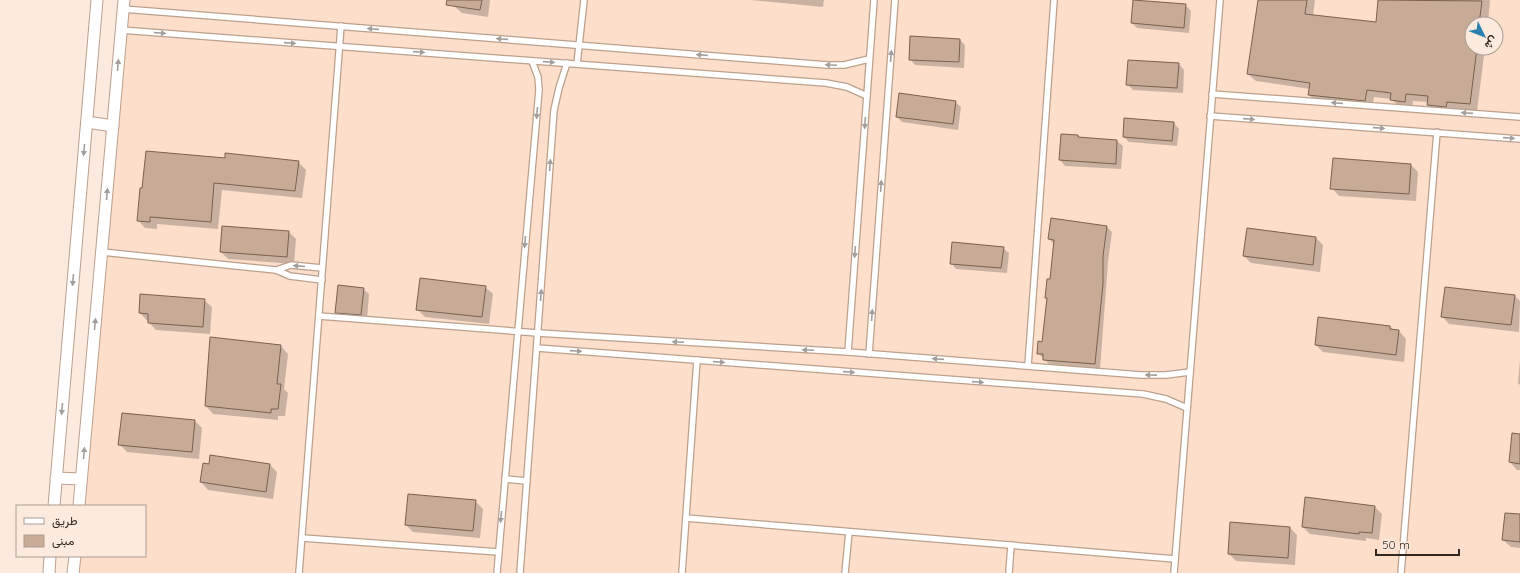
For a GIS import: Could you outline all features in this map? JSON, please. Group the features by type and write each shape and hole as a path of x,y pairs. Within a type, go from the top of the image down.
{"street":[{"path":"54,505 97,0"},
{"path":"79,505 123,4"},
{"path":"87,122 113,126"},
{"path":"56,478 81,479"},
{"path":"49,573 50,557"},
{"path":"73,573 74,557"}],"lane":[{"path":"577,64 584,0"},
{"path":"848,352 874,0"},
{"path":"869,354 895,0"},
{"path":"1028,366 1054,0"},
{"path":"1174,573 1220,0"},
{"path":"123,4 341,26 832,65 853,64 869,59"},
{"path":"299,573 341,26"},
{"path":"121,30 826,83 847,87 867,96"},
{"path":"497,573 539,90 538,77 532,61"},
{"path":"520,573 554,110 567,63"},
{"path":"1212,94 1520,116"},
{"path":"1210,116 1520,139"},
{"path":"1401,573 1437,132"},
{"path":"102,252 276,270 290,276 322,280"},
{"path":"276,270 291,265 322,268"},
{"path":"319,316 518,332 848,352 1141,375 1166,375 1190,372"},
{"path":"537,348 1143,394 1166,399 1187,408"},
{"path":"682,573 697,360"},
{"path":"505,479 527,481"},
{"path":"686,518 1175,559"},
{"path":"845,573 849,532"},
{"path":"302,538 498,552"},
{"path":"1009,573 1011,546"}],"shaded area":[{"path":"122,0 1520,0 1520,573 75,573 77,557 146,557 146,505 81,505"}],"building":[{"path":"447,0 482,0 480,10 446,5"},
{"path":"1133,0 1186,4 1184,28 1131,23"},
{"path":"1258,0 1307,0 1305,14 1376,22 1378,0 1482,1 1480,16 1464,16 1464,56 1476,56 1470,104 1447,102 1446,107 1427,105 1428,96 1406,94 1405,102 1390,100 1391,93 1367,90 1365,101 1308,95 1310,83 1247,74"},
{"path":"910,36 960,39 959,62 909,60"},
{"path":"1128,60 1179,63 1177,88 1126,85"},
{"path":"899,93 956,101 953,124 896,117"},
{"path":"1124,118 1174,122 1172,141 1123,137"},
{"path":"1061,134 1117,140 1116,164 1059,160"},
{"path":"146,151 225,158 225,153 299,161 295,191 214,183 211,222 150,217 150,222 137,221 140,188 142,188"},
{"path":"1333,158 1411,164 1409,194 1330,189"},
{"path":"1051,218 1107,226 1103,256 1103,284 1095,364 1043,360 1043,354 1037,354 1038,341 1042,342 1047,298 1045,298 1047,279 1050,279 1054,240 1048,239"},
{"path":"222,226 289,231 287,257 220,252"},
{"path":"1247,228 1316,237 1313,265 1243,256"},
{"path":"952,242 1004,247 1001,268 950,264"},
{"path":"420,278 486,286 482,317 416,310"},
{"path":"338,285 364,288 361,315 335,313"},
{"path":"1445,287 1515,295 1511,325 1441,317"},
{"path":"140,294 205,299 203,327 148,323 148,314 139,313"},
{"path":"1318,317 1390,326 1390,329 1399,330 1396,355 1315,345"},
{"path":"210,337 281,345 277,384 281,384 278,409 271,409 271,413 205,406"},
{"path":"122,413 195,420 192,452 118,445"},
{"path":"1512,433 1520,434 1520,464 1509,462"},
{"path":"210,455 270,464 266,492 200,482 203,463 209,464"},
{"path":"408,494 476,500 473,531 405,525"},
{"path":"1305,497 1375,506 1372,533 1359,532 1359,534 1302,527"},
{"path":"1505,513 1520,514 1520,542 1502,540"},
{"path":"1230,522 1290,527 1288,558 1228,554"}]}
